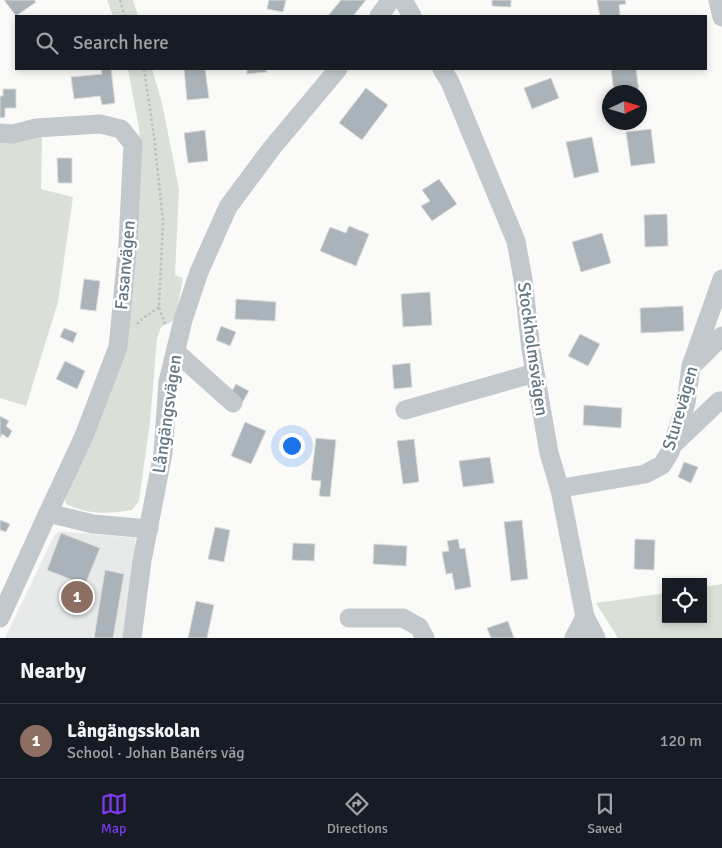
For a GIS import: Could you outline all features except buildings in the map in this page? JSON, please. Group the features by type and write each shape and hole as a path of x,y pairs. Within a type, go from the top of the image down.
{"street":[{"path":"380,15 391,0"},
{"path":"403,0 411,15"},
{"path":"718,0 722,17"},
{"name":"Långängsvägen","path":"132,638 142,561 162,453 172,343 183,320 198,272 228,208 271,149 337,70"},
{"name":"Stockholmsvägen","path":"443,70 450,82 516,242 549,453 560,490 585,617 596,638"},
{"name":"Fasanvägen","path":"0,133 13,134 36,128 100,124 121,129 133,144 128,243 118,346 84,436 48,513"},
{"name":"Sturevägen","path":"560,490 645,474 662,465 670,452 686,403 691,366 722,278"},
{"path":"691,366 722,336"},
{"path":"172,343 233,403"},
{"path":"405,410 535,372"},
{"path":"672,445 719,401 722,401"},
{"path":"0,618 48,513 93,524 149,528"},
{"path":"574,638 585,617"},
{"path":"349,618 403,618 419,627 425,638"}],"path":[{"path":"120,0 125,15"},
{"path":"144,70 154,136 163,221 160,307 172,343"}],"shaded area":[{"path":"107,0 133,0 138,15 113,15"},
{"path":"128,70 152,70 162,103 179,189 175,275 183,278 175,320 161,327 157,338 150,422 139,501 132,510 98,513 66,504 63,490 118,370 141,158 139,128"},
{"path":"42,137 41,189 73,197 58,302 26,406 0,398 0,142"},
{"path":"59,531 135,538 136,557 123,638 5,638 54,536"},
{"path":"722,584 722,638 618,638 596,603 662,594 662,623 707,623 707,586"}],"place":[{"name":"Långängsskolan","path":"77,597"}]}
